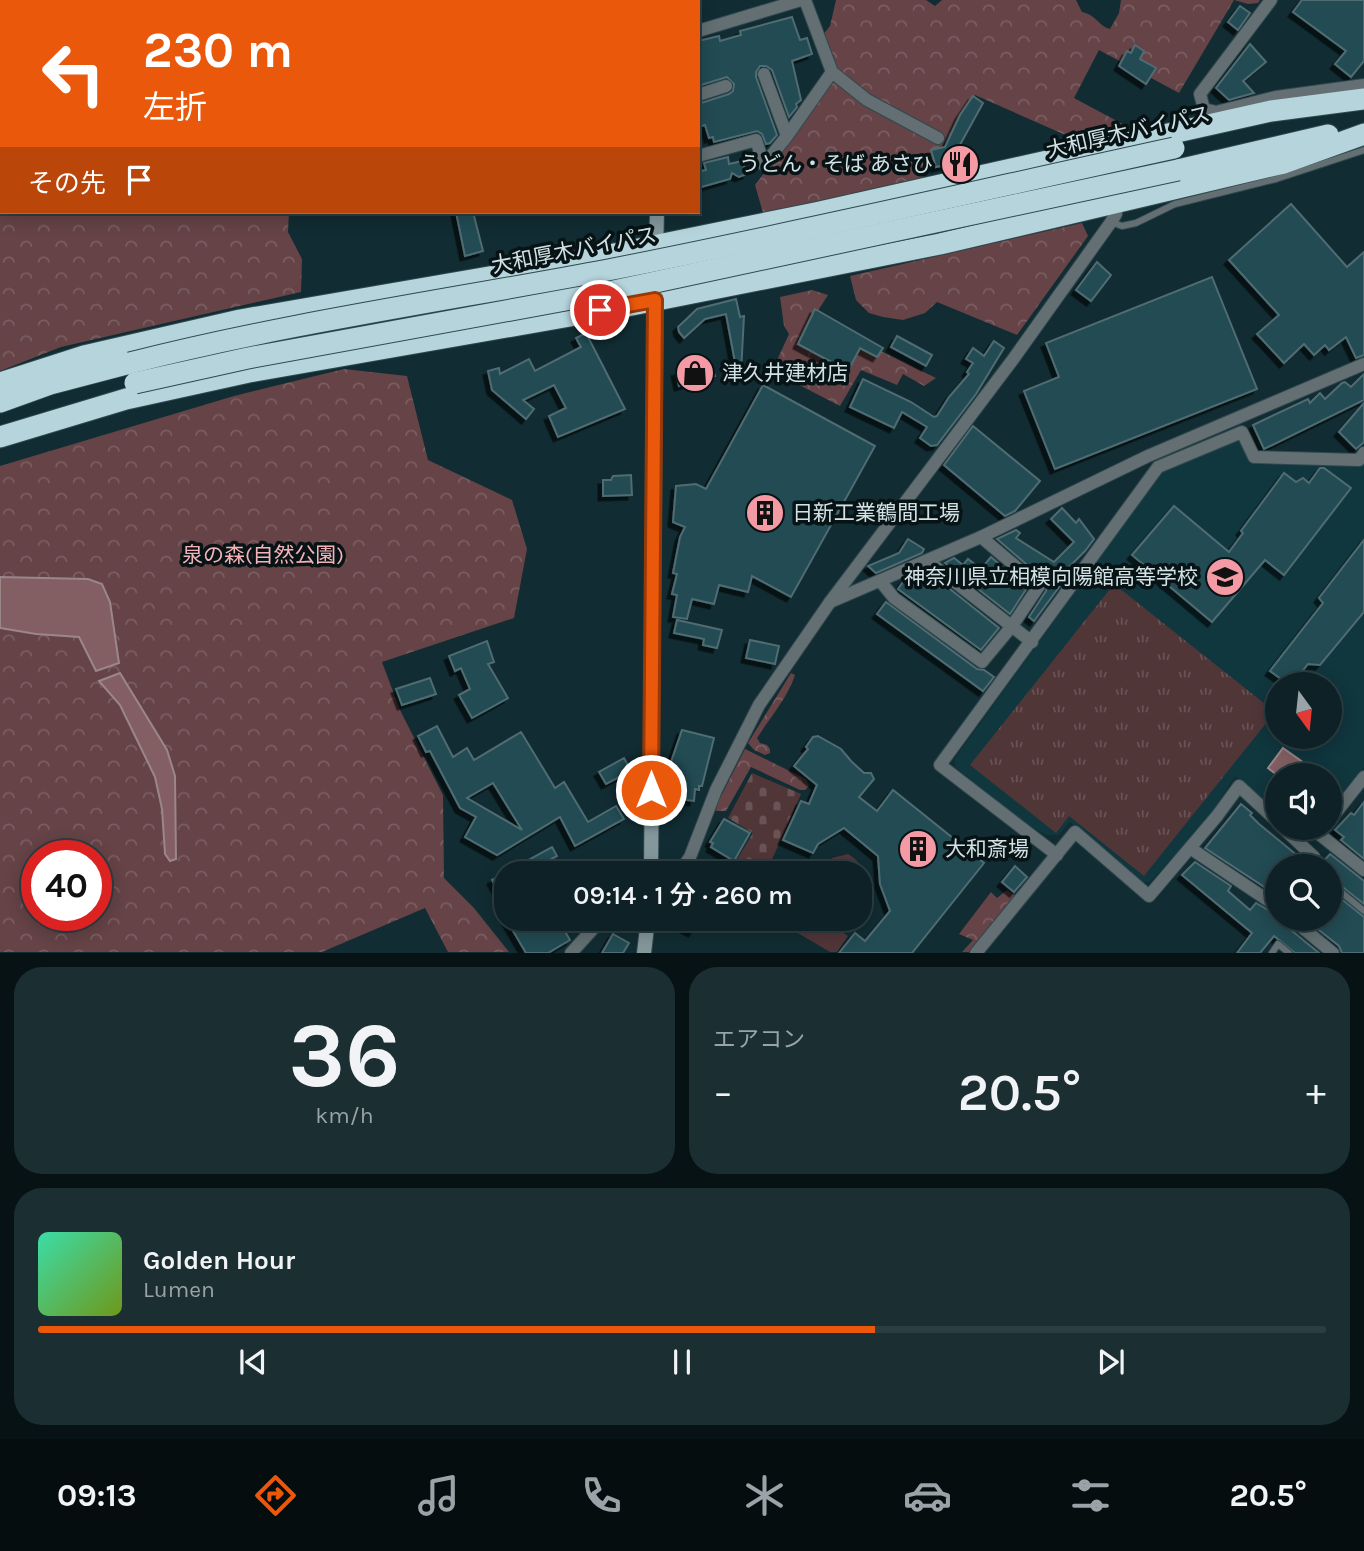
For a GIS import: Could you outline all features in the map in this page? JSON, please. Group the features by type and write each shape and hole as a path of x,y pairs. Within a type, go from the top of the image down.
{"highway":[{"name":"大和厚木バイパス","path":"0,424 59,404 132,373 243,337 609,270 791,232 1174,148 1364,101"},
{"path":"0,383 95,353 240,320 570,263 815,213 1271,111 1364,101"},
{"name":"大和厚木バイパス","path":"0,402 50,384 248,358 609,292 1178,170 1364,126"},
{"path":"0,437 126,400 250,372 655,300 1114,213 1284,163 1364,134"}],"street":[{"path":"700,30 803,0 832,72 867,100 938,138"},
{"path":"1271,0 1200,94 1204,109 1216,112 1276,97 1364,85"},
{"path":"700,155 756,140 764,165 788,136 832,72"},
{"path":"764,74 788,136"},
{"path":"700,94 726,86"},
{"path":"687,861 716,790 760,705 830,602 1014,358 1114,213"},
{"path":"651,861 657,214"},
{"path":"830,602 981,537 1148,456 1364,364"},
{"path":"1057,855 940,765 1158,467 1242,432 1254,457 1359,460 1364,453"},
{"path":"881,582 894,598 982,662 1012,626 1039,586 981,537"},
{"path":"928,561 1032,642"},
{"path":"1342,805 1364,777"},
{"path":"976,953 1075,832 1149,896 1239,786 1265,810"},
{"path":"1294,840 1307,854"},
{"path":"1331,840 1364,870"},
{"path":"1190,848 1265,898"},
{"path":"571,953 591,931"},
{"path":"644,953 647,931"},
{"path":"1306,931 1333,953"}],"lane":[{"path":"1114,213 1122,226 1136,223 1175,204 1276,180 1364,150"},
{"path":"1342,893 1364,911"},
{"path":"1272,953 1278,944 1289,953"}],"shaded area":[{"name":"神奈川県立相模向陽館高等学校","path":"1235,441 1242,443 1250,464 1364,465 1364,768 1342,796 1342,763 1265,763 1265,805 1235,776 1187,843 1150,882 1142,882 1070,822 1059,835 1046,835 1025,823 955,767 955,758 1163,471"},
{"path":"0,577 88,579 102,584 110,602 119,663 96,671 79,637 0,628"},
{"path":"120,673 167,750 175,776 176,859 170,861 165,854 162,809 155,777 120,705 99,681"},
{"path":"1284,749 1304,763 1272,763"}],"green space":[{"path":"836,0 926,0 935,6 942,0 1076,0 1082,12 1091,15 1110,29 1119,13 1121,0 1234,0 1179,93 1099,50 1074,98 1132,129 1079,141 975,95 922,179 763,213 755,185 832,83 819,40 830,26"},
{"path":"1234,0 1260,0 1258,3 1248,4"},
{"path":"0,214 289,214 288,232 302,259 301,292 61,347 0,371"},
{"path":"1082,223 1088,236 1017,335 937,302 925,313 903,320 869,313 856,300 850,276"},
{"path":"812,290 828,295 819,309 819,321 936,378 924,386 903,374 897,385 861,370 840,406 772,371 789,334 784,326 780,297"},
{"name":"泉の森(自然公園)","path":"344,369 407,376 428,460 512,500 527,549 514,618 382,662 400,710 443,795 444,878 474,908 509,952 448,952 425,908 322,952 0,952 0,628 79,637 88,579 0,577 0,466 234,396","holes":["100,681 167,750 176,788 174,817 165,854 162,809 155,777 120,705"]},
{"path":"1114,584 1265,704 1265,725 1144,876 1069,816 1056,833 970,765"},
{"path":"791,673 795,675 788,691 757,738 770,749 770,753 765,755 754,750 748,743"},
{"path":"745,749 806,779 809,786 800,790 751,767 726,811 716,811"},
{"path":"752,773 801,794 771,861 736,861 753,833 728,818"},
{"path":"848,854 857,861 830,861 832,858"},
{"path":"1007,890 1016,896 971,952 962,952 973,940 959,934 991,892 997,898"},
{"path":"794,931 841,931 848,936 837,952 830,952"}],"building":[{"path":"1302,0 1364,0 1364,61 1351,77 1335,64 1346,51 1293,12"},
{"path":"1240,6 1250,13 1238,30 1228,22"},
{"path":"792,17 800,40 807,38 812,54 792,61 801,100 789,117 772,70 760,66 756,72 777,135 766,144 762,134 757,131 714,142 713,137 709,138 705,125 701,126 700,103 729,94 733,91 734,84 727,77 700,85 700,41 719,36 720,41 741,35 740,31"},
{"path":"1250,44 1266,62 1243,81 1254,93 1229,100 1216,88"},
{"path":"1135,45 1144,51 1140,59 1156,68 1146,84 1119,66 1127,51 1131,53"},
{"path":"973,96 983,103 956,152 966,157 968,165 951,169 950,164 936,167 931,150 945,147 960,115"},
{"path":"728,157 729,164 742,161 747,174 739,177 732,173 730,179 700,187 700,172 706,170 704,163"},
{"path":"1291,204 1347,267 1364,252 1364,355 1356,358 1346,337 1329,350 1325,345 1314,355 1304,344 1284,363 1257,334 1279,315 1229,260"},
{"path":"456,214 474,214 483,251 465,256"},
{"path":"1097,262 1111,275 1091,301 1076,290"},
{"path":"1212,277 1257,389 1055,469 1024,391 1059,377 1046,343"},
{"path":"736,299 740,317 744,316 741,372 737,373 726,314 705,319 684,338 678,327 697,309"},
{"path":"815,309 883,348 877,357 860,348 848,371 798,344"},
{"path":"586,333 625,409 558,437 549,416 566,408 554,385 523,400 534,409 526,419 492,390 488,371 499,368 500,374 529,359 535,371 581,347 576,338"},
{"path":"897,336 932,355 926,366 891,347"},
{"path":"994,341 1004,348 976,394 937,445 931,446 920,438 927,427 902,412 894,428 850,407 863,379 911,402 934,417 937,416 969,374 967,372 973,363 966,359 973,348 984,356"},
{"path":"711,363 715,376 679,386 676,372"},
{"path":"1364,374 1364,400 1264,449 1253,425 1308,399 1310,403 1320,393 1325,399 1342,383 1345,382 1351,387"},
{"path":"763,385 875,446 791,597 752,576 748,592 719,585 714,604 692,599 687,619 673,617 677,595 672,594 677,574 673,573 680,537 685,527 673,522 676,486 696,484 706,489"},
{"path":"1364,403 1364,442 1356,449 1339,432"},
{"path":"973,426 1040,481 1015,511 1005,516 944,465"},
{"path":"1320,468 1324,468 1351,488 1284,575 1265,560 1212,622 1132,555 1174,506 1229,552 1243,533 1241,531 1284,473 1296,482 1303,478 1309,483"},
{"path":"631,475 632,495 603,496 603,480 611,480 613,476"},
{"path":"1062,508 1076,523 1079,519 1094,539 1061,575 1065,579 1034,621 1029,617 1046,591 1047,582 997,539 1016,530 1020,533 1016,538 1054,562 1074,542 1051,519"},
{"path":"908,539 924,549 922,553 876,573 868,566 899,553"},
{"path":"1364,540 1364,612 1320,665 1308,664 1302,672 1271,672 1323,603 1319,598"},
{"path":"991,557 1027,588 1010,614 945,563 954,558 963,565 968,559 981,569"},
{"path":"926,570 999,628 981,650 898,589 905,579"},
{"path":"886,602 977,669 994,677 983,691 877,614"},
{"path":"677,620 722,630 717,648 703,645 704,639 674,633"},
{"path":"750,640 779,646 775,664 746,658"},
{"path":"487,641 494,662 488,664 508,698 472,718 459,695 470,689 461,668 455,671 449,656"},
{"path":"430,678 436,694 402,705 396,689"},
{"path":"437,726 453,757 467,748 474,760 521,732 555,788 564,782 588,822 616,806 624,819 575,846 560,817 497,855 465,837 476,817 460,808 430,751 426,752 418,736","holes":["493,783 522,830 467,798"]},
{"path":"682,730 714,738 702,786 699,786 699,790 695,789 694,801 670,798 671,787 668,786 671,762"},
{"name":"大和斎場","path":"818,736 841,749 864,773 871,773 874,779 859,797 877,811 893,790 984,863 912,953 839,953 855,933 865,941 890,911 880,884 878,856 844,828 818,844 813,853 783,840 801,801 809,804 817,785 794,766 808,749 806,747 813,737"},
{"path":"624,758 631,771 606,784 599,772"},
{"path":"1364,802 1364,859 1341,840 1344,837 1342,823 1351,813 1354,815"},
{"path":"1241,804 1265,829 1265,840 1278,840 1295,854 1265,854 1265,887 1205,848"},
{"path":"724,819 750,833 734,861 711,847 713,843 710,842"},
{"path":"552,847 557,856 548,861 527,861"},
{"path":"1195,862 1231,886 1228,891 1250,910 1256,903 1265,908 1265,931 1292,931 1319,953 1295,953 1274,936 1260,953 1237,953 1252,933 1182,875"},
{"path":"1342,864 1364,881 1364,904 1342,887"},
{"path":"1015,866 1027,877 1014,892 1002,882"},
{"path":"1342,900 1364,917 1364,953 1342,953 1339,946 1320,931 1342,931"},
{"path":"513,931 565,931 570,940 548,953 526,953"},
{"path":"613,934 629,943 623,953 602,953"}],"place":[{"name":"うどん・そば あさひ","path":"960,164"},
{"name":"津久井建材店","path":"695,373"},
{"name":"日新工業鶴間工場","path":"765,513"},
{"name":"神奈川県立相模向陽館高等学校","path":"1225,577"},
{"name":"大和斎場","path":"918,849"}],"route":[{"path":"600,310 655,300 651,790"}]}
